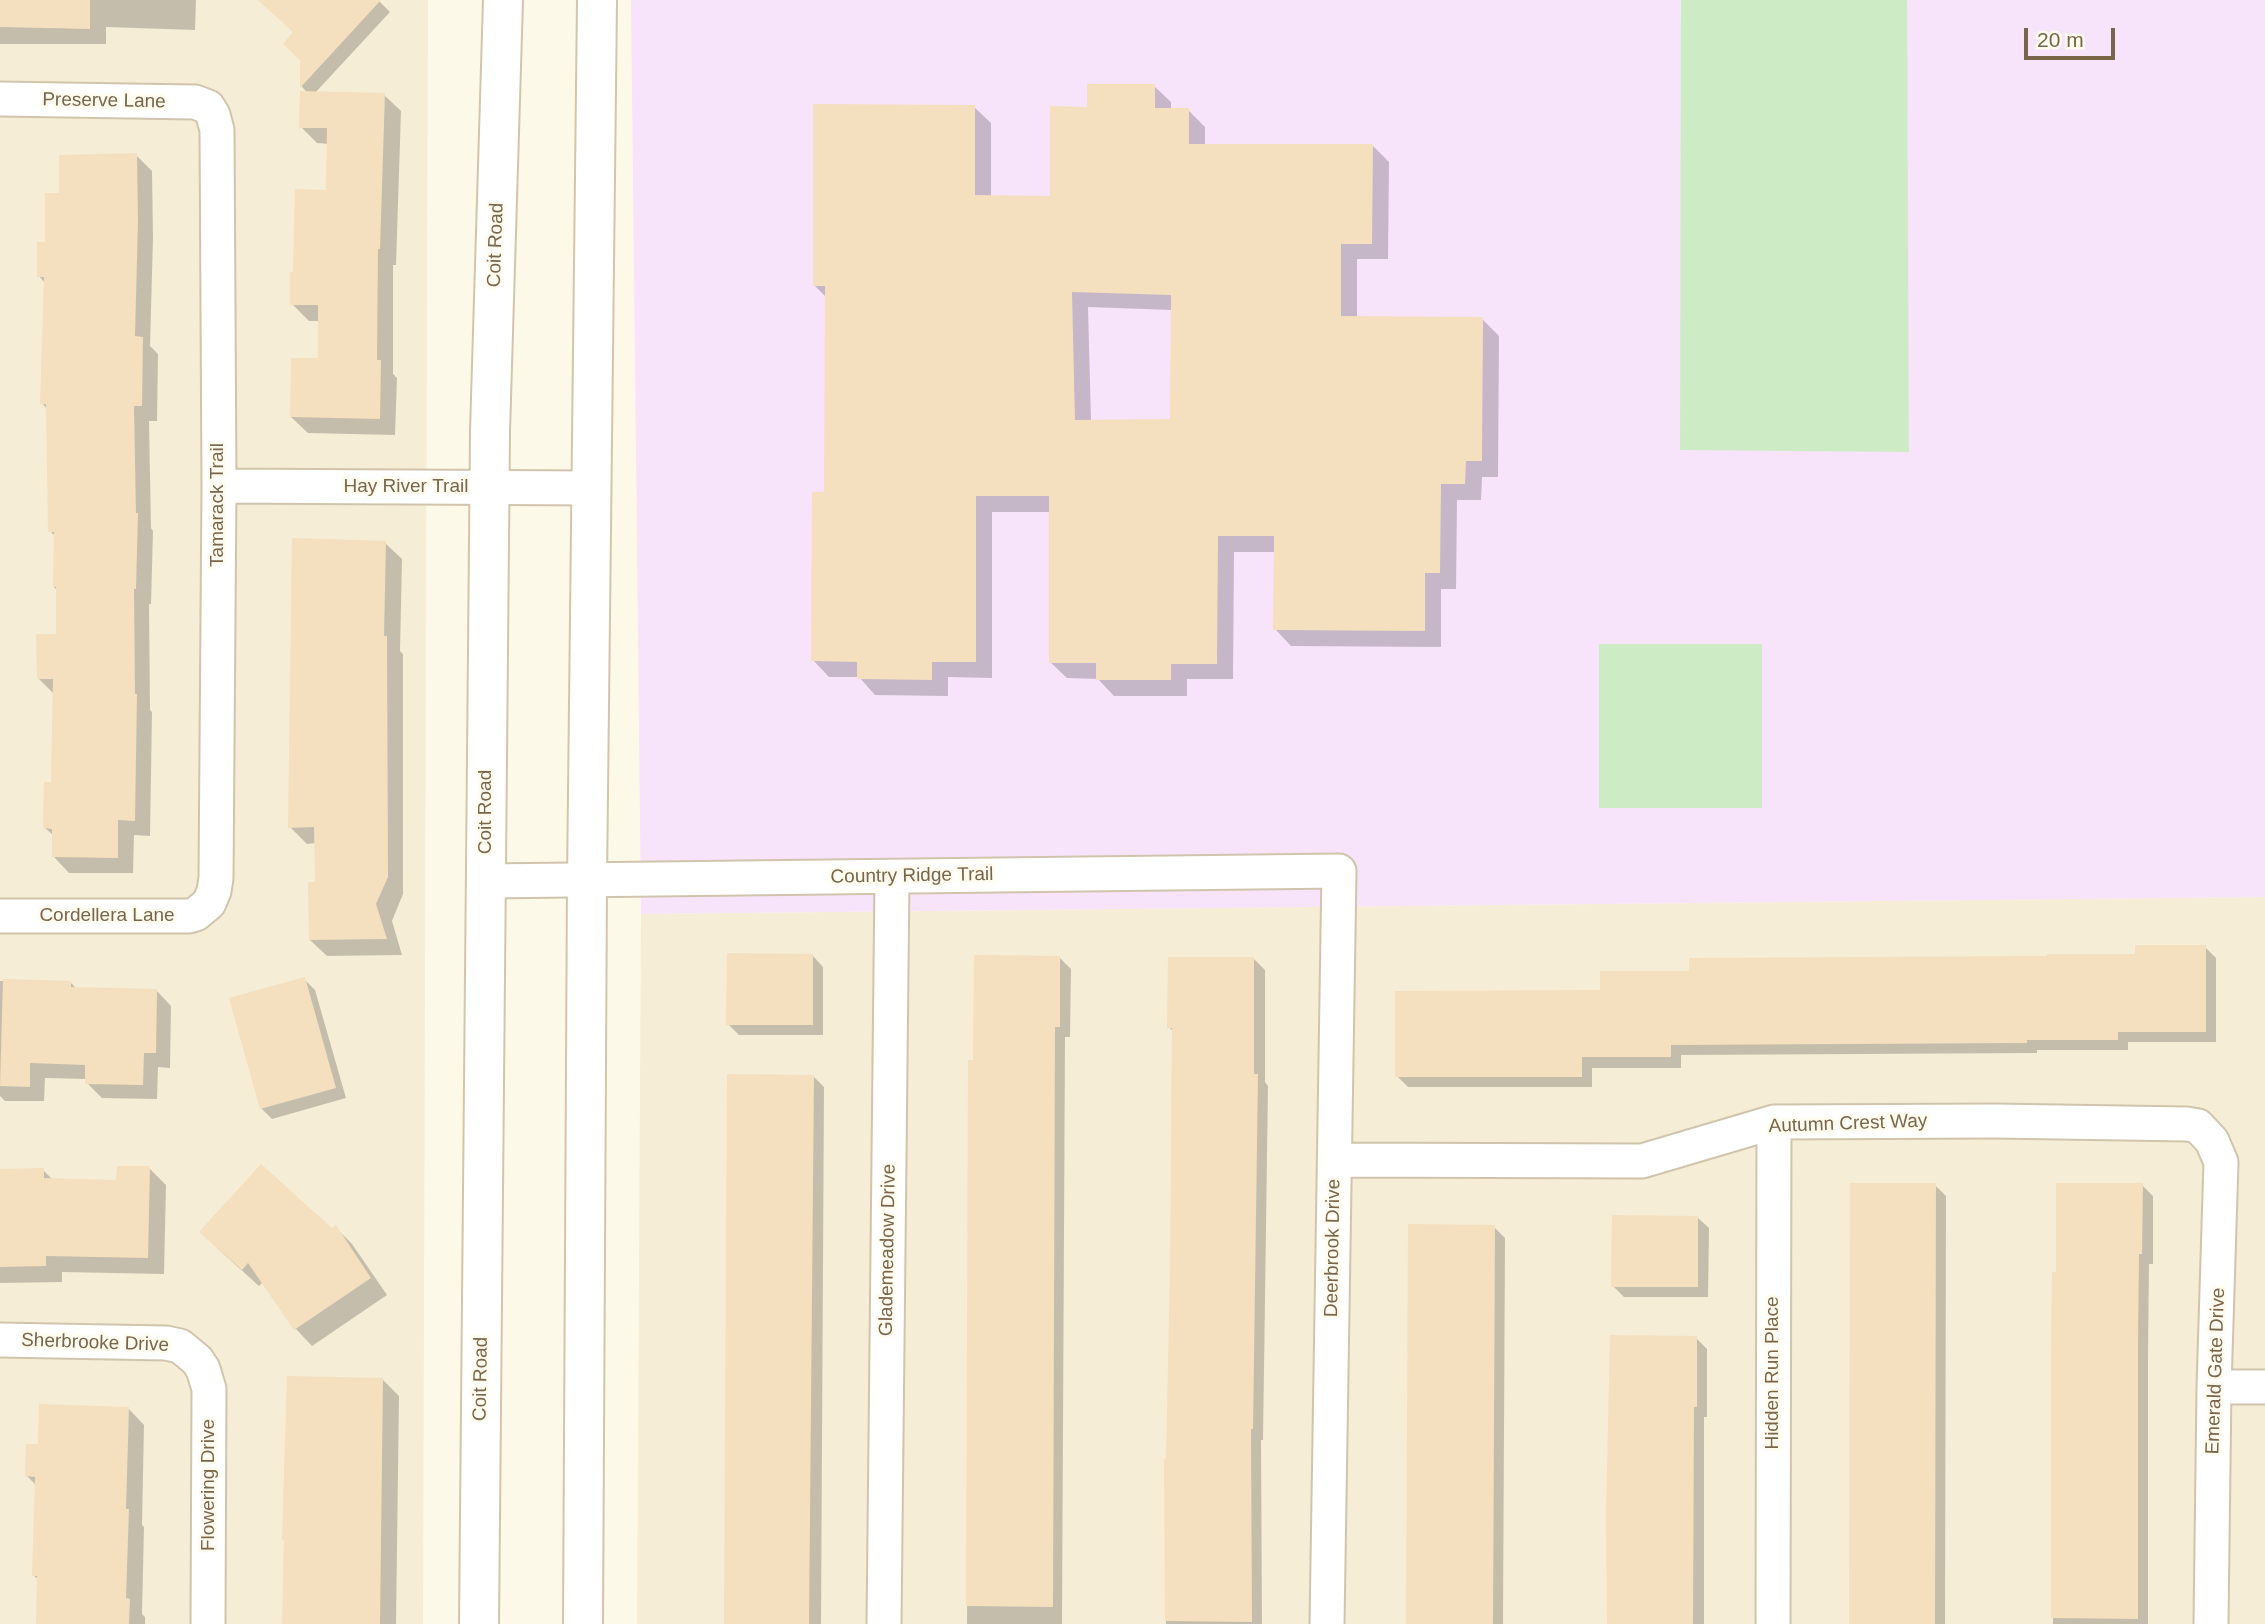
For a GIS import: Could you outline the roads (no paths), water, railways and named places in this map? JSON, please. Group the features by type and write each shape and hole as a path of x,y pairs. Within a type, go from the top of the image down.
{"main road":[{"name":"Coit Road","path":"478,1624 489,488 503,0"},
{"path":"583,1624 587,880 597,0"}],"street":[{"name":"Preserve Lane","path":"0,99 195,102 208,107"},
{"name":"Tamarack Trail","path":"208,107 216,130 219,486 216,878 209,903"},
{"name":"Hay River Trail","path":"219,486 593,488"},
{"name":"Country Ridge Trail","path":"486,881 1339,871"},
{"name":"Deerbrook Drive","path":"1327,1624 1339,871"},
{"name":"Glademeadow Drive","path":"884,1624 892,877"},
{"name":"Cordellera Lane","path":"0,916 189,916 196,914 209,903"},
{"name":"Autumn Crest Way","path":"1335,1160 1642,1161 1774,1122 1994,1121 2198,1126"},
{"name":"Hidden Run Place","path":"1773,1624 1774,1122"},
{"name":"Emerald Gate Drive","path":"2198,1126 2212,1141 2221,1162 2214,1387 2211,1624"},
{"name":"Sherbrooke Drive","path":"0,1340 166,1343 180,1346 189,1352"},
{"name":"Flowering Drive","path":"189,1352 202,1369 209,1388 208,1624"},
{"path":"2214,1387 2265,1387"}]}
